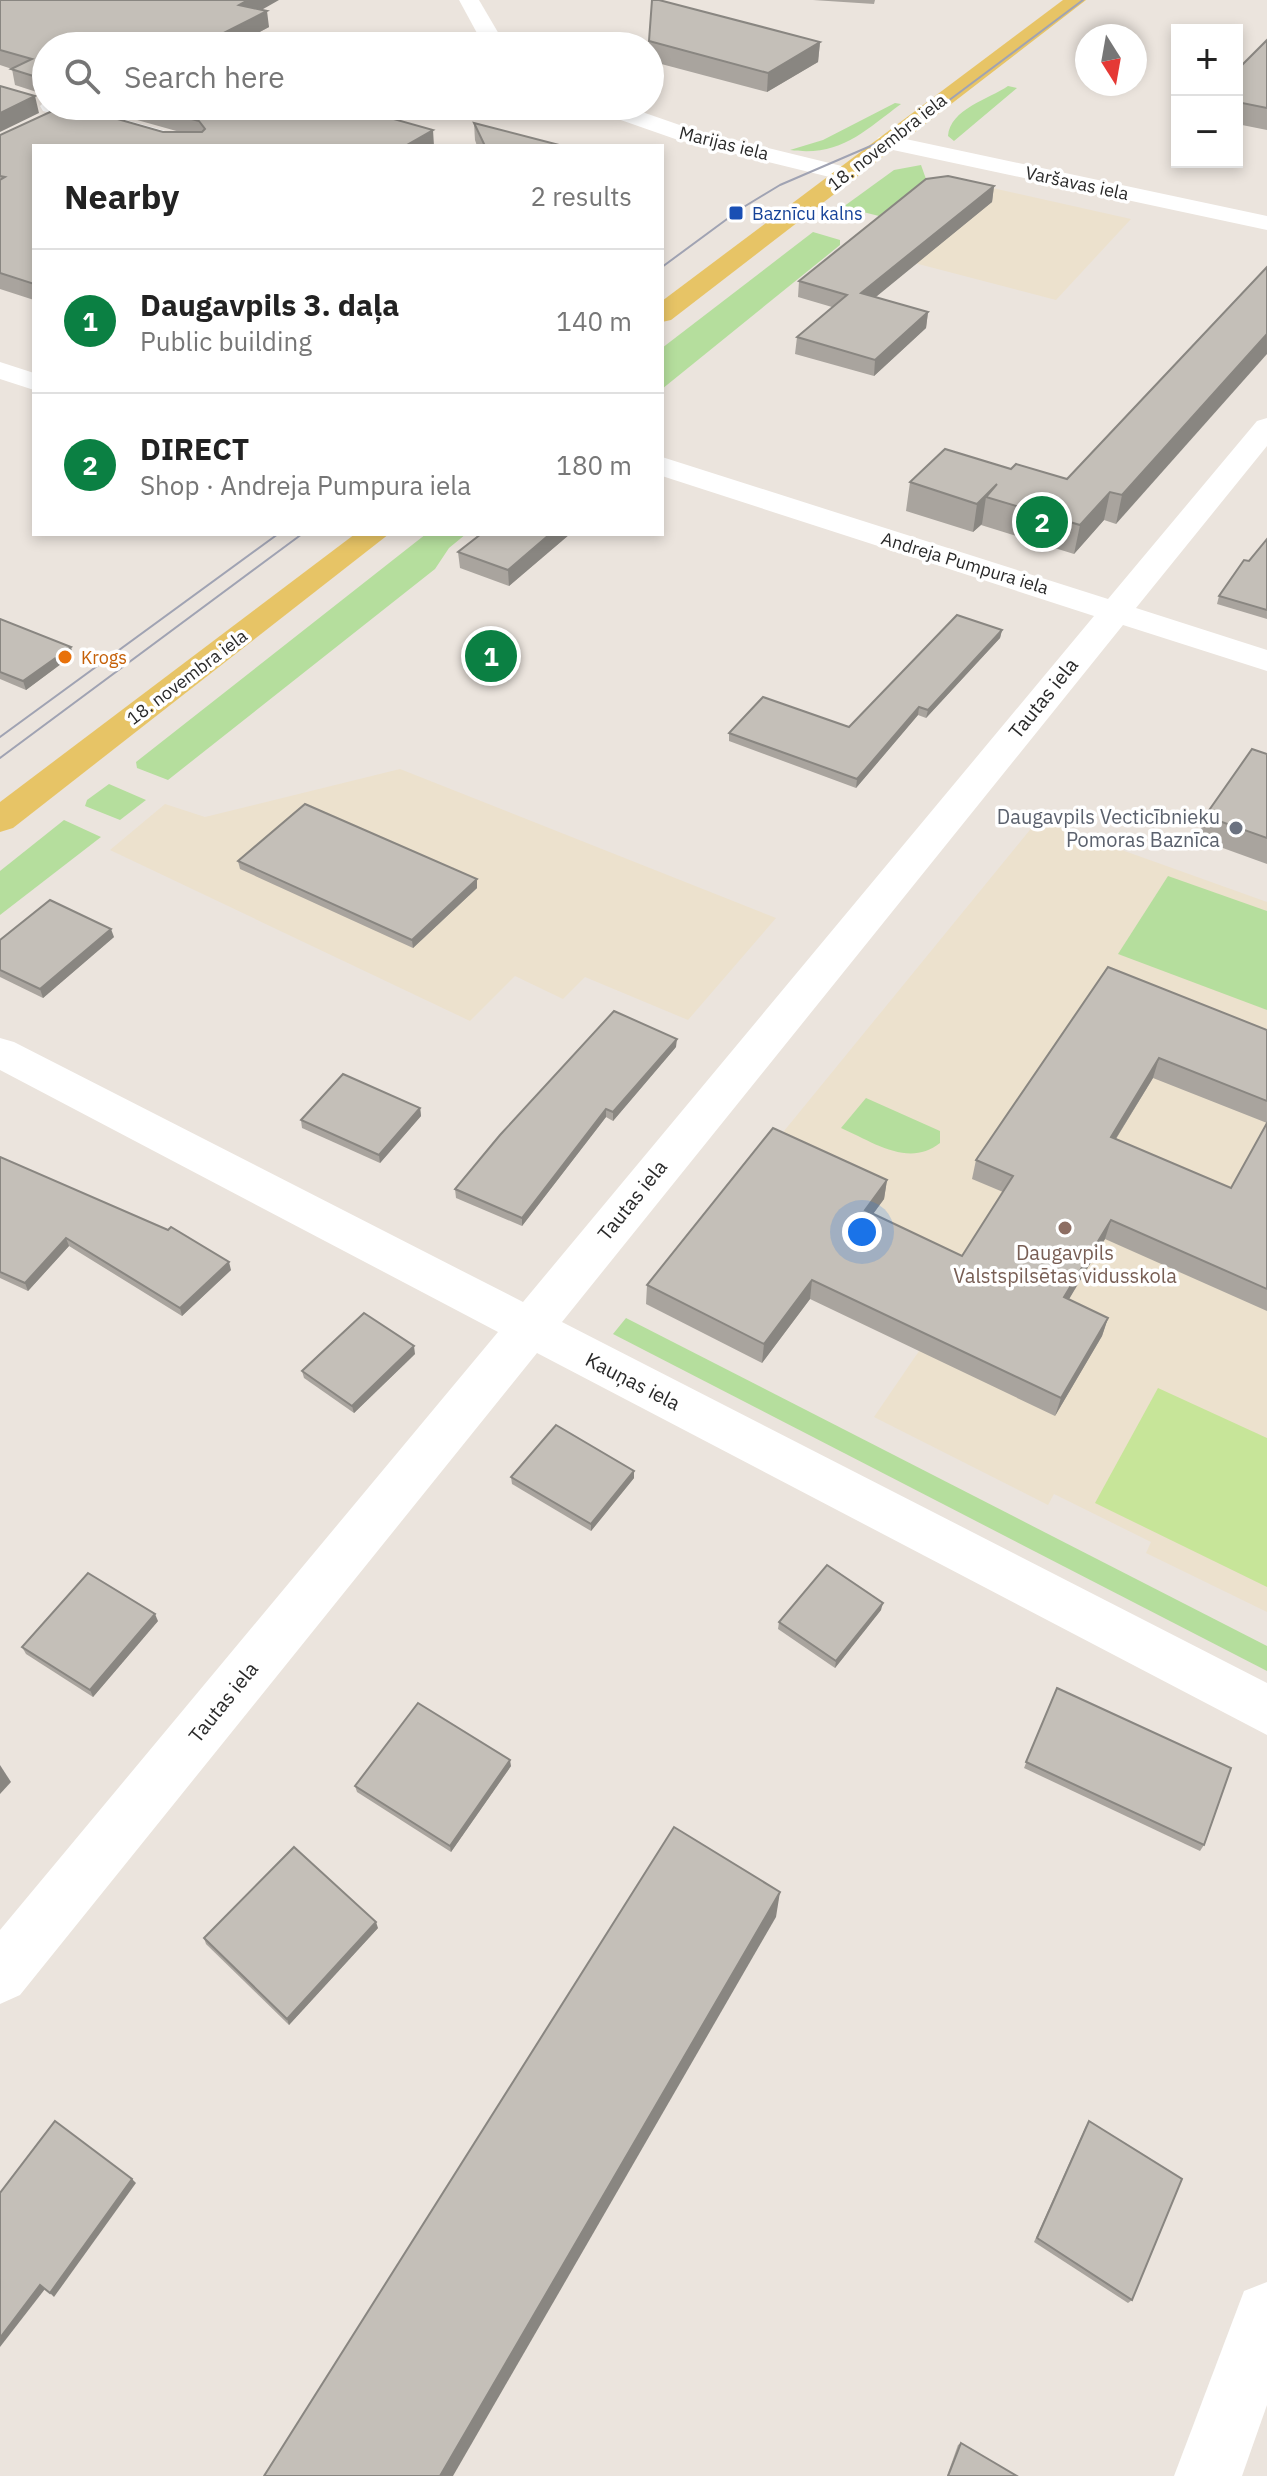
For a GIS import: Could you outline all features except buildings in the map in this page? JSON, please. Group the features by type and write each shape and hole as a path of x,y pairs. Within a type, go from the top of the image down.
{"main road":[{"name":"18. novembra iela","path":"664,312 1076,0"},
{"name":"18. novembra iela","path":"0,820 371,536"}],"street":[{"path":"469,0 487,32"},
{"path":"90,120 185,144"},
{"name":"Marijas iela","path":"643,120 686,135 846,174"},
{"name":"Varšavas iela","path":"887,142 1267,223"},
{"path":"0,370 32,381"},
{"name":"Tautas iela","path":"0,1975 528,1326 1267,427"},
{"name":"Andreja Pumpura iela","path":"664,467 1267,661"},
{"name":"Kauņas iela","path":"0,1052 1267,1710"},
{"path":"1208,2476 1267,2314"}],"shaded area":[{"path":"948,178 1131,219 1056,300 903,260"},
{"path":"400,769 776,918 688,1020 585,977 563,999 515,976 470,1021 110,850 165,804 205,817"},
{"name":"Daugavpils Valstspilsētas vidusskola","path":"1038,820 1267,902 1267,1612 1146,1553 1151,1542 1054,1494 1048,1505 874,1417 919,1351 771,1147"}],"green space":[{"path":"1008,86 1017,88 954,141 948,136 950,127 963,112"},
{"path":"895,103 901,104 862,133 837,146 823,150 790,150 823,140"},
{"path":"921,165 926,179 879,216 843,207 894,170"},
{"path":"813,232 840,240 840,245 664,387 664,346"},
{"path":"423,536 464,536 449,548 435,569 168,780 137,768 136,762"},
{"path":"109,784 146,800 120,820 85,806 87,800"},
{"path":"64,820 101,837 0,915 0,871"},
{"path":"1168,876 1267,911 1267,1010 1118,954"},
{"path":"866,1098 940,1131 940,1143 928,1150 903,1153 841,1128"},
{"path":"626,1318 1267,1646 1267,1671 613,1334"},
{"path":"1158,1388 1267,1438 1267,1587 1095,1503"}],"tram line":[{"path":"664,266 742,208 780,185 873,145 940,107 1083,0"},
{"path":"0,737 275,536"},
{"path":"0,758 299,536"}],"place":[{"name":"Baznīcu kalns","path":"736,213"},
{"name":"DIRECT","path":"1042,522"},
{"name":"Daugavpils 3. daļa","path":"491,656"},
{"name":"Krogs","path":"65,657"},
{"name":"Daugavpils Vecticībnieku Pomoras Baznīca","path":"1236,828"},
{"name":"Daugavpils Valstspilsētas vidusskola","path":"1065,1228"}]}
